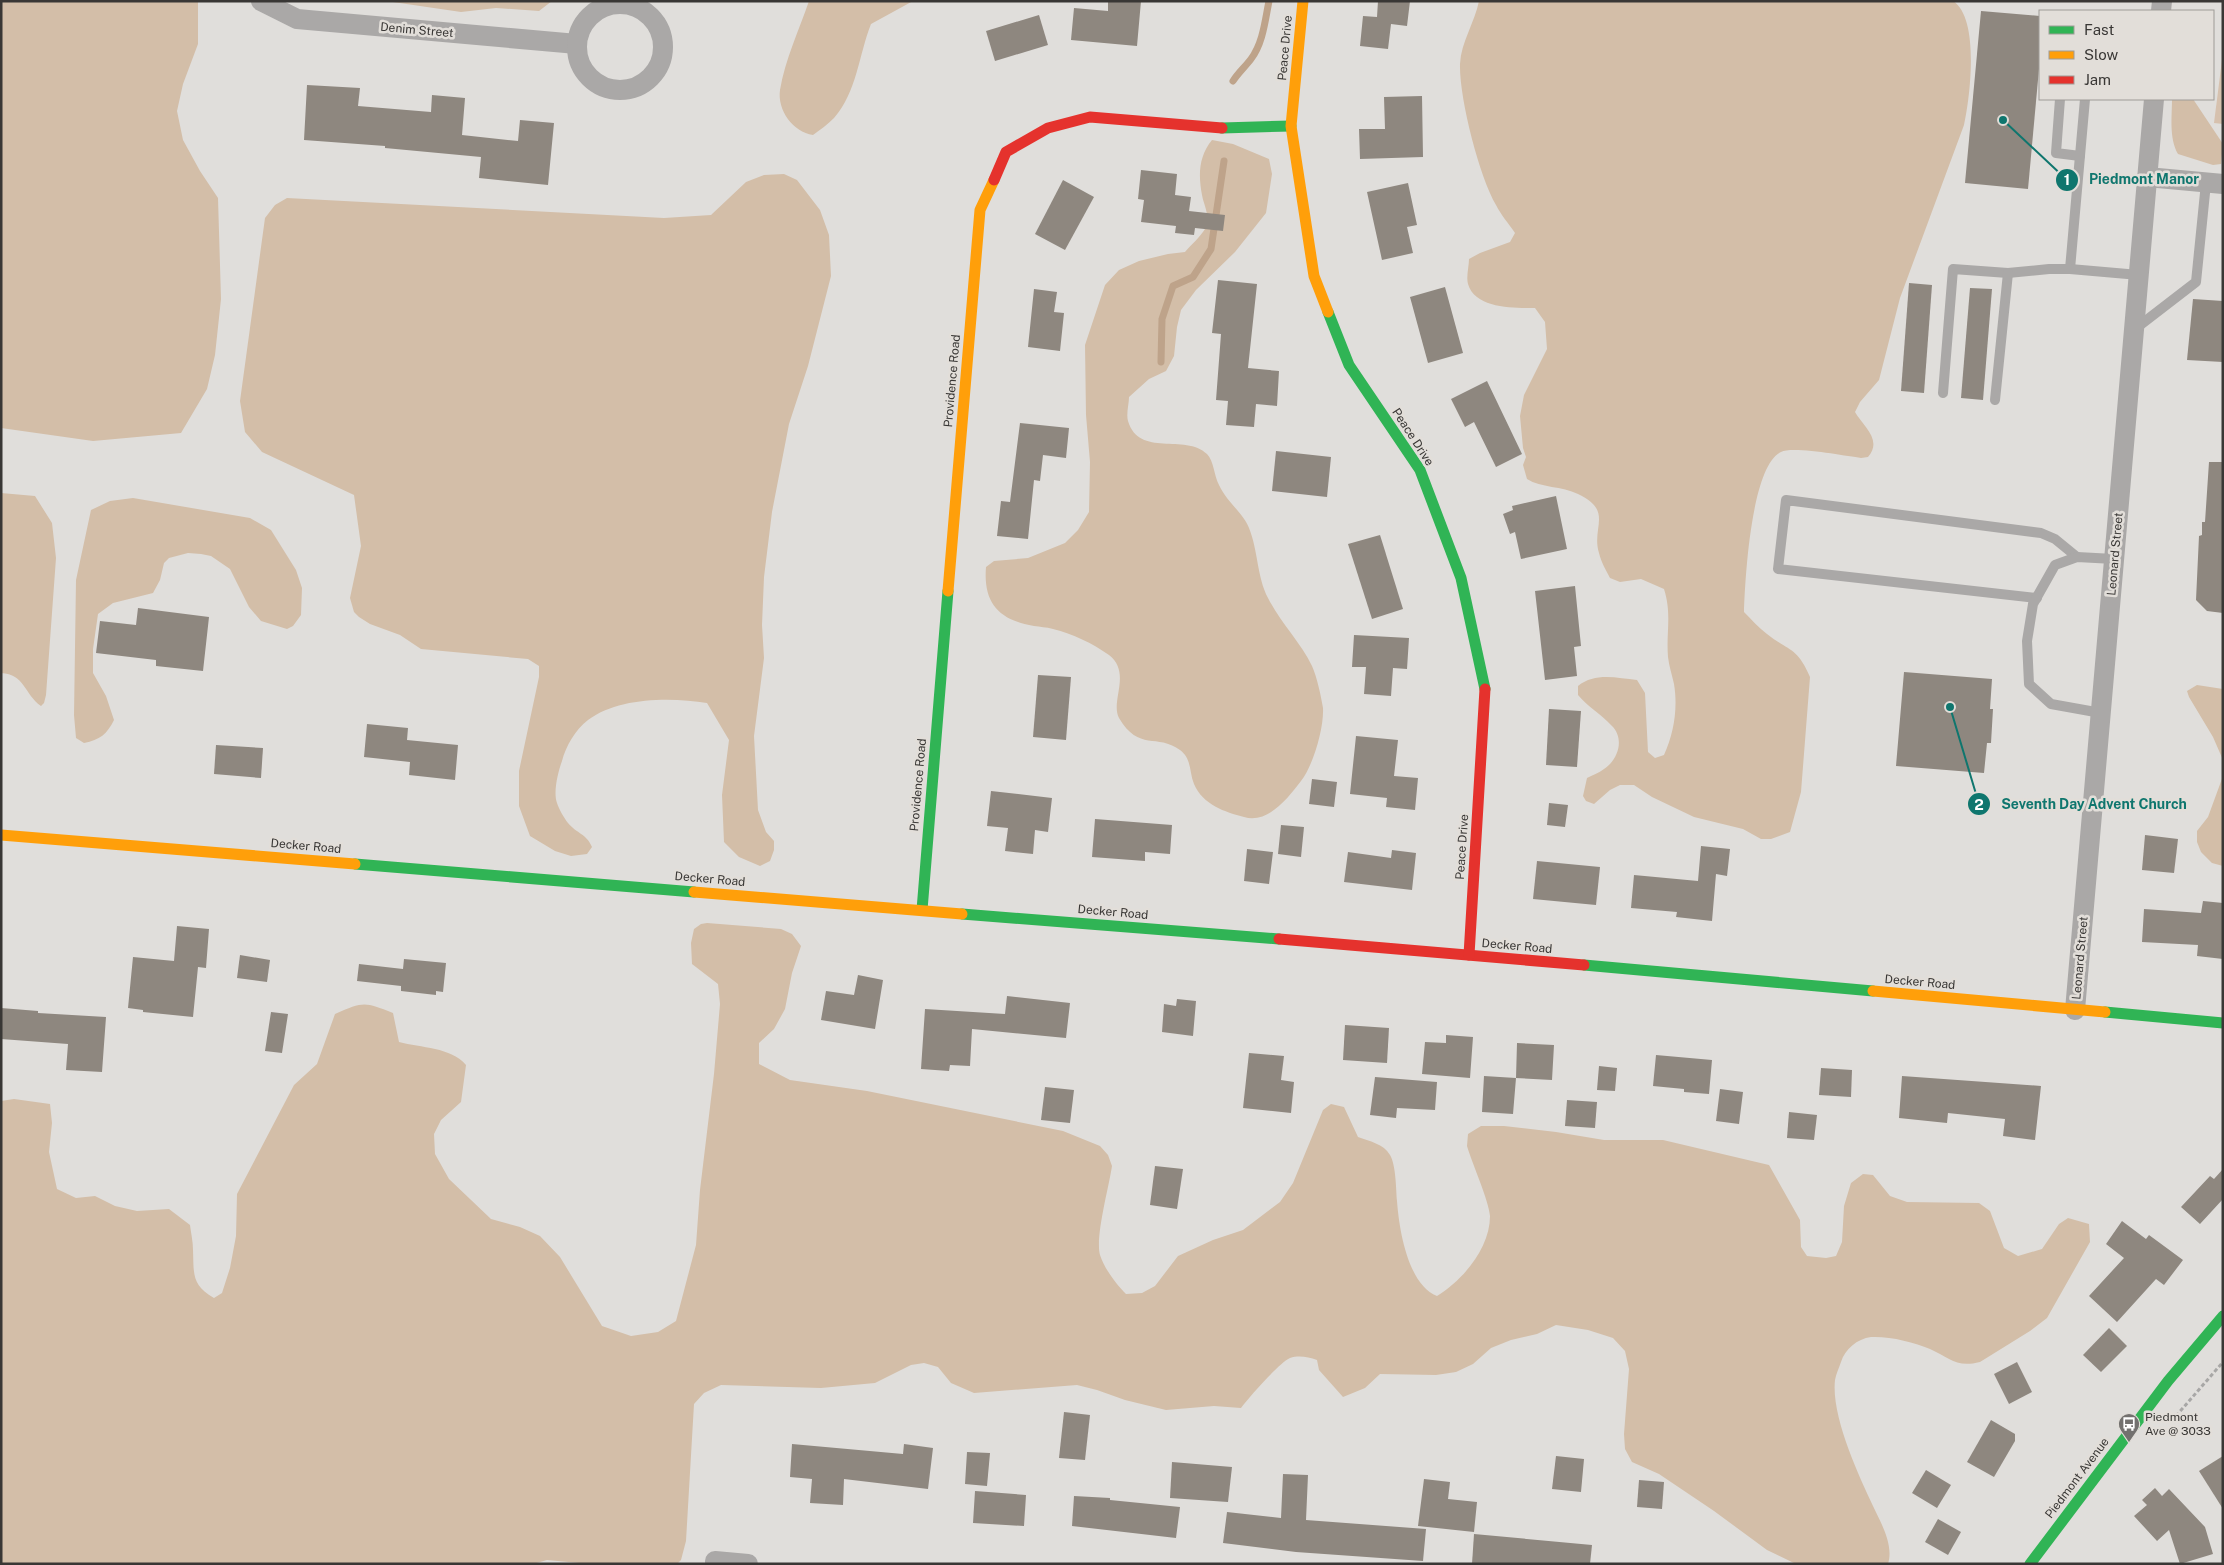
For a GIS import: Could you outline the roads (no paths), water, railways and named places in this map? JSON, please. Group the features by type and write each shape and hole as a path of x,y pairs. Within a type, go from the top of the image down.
{"street":[{"name":"Denim Street","path":"261,1 296,19 577,44"},
{"name":"Peace Drive","path":"1303,1 1292,126 1314,276 1348,365 1420,470 1462,578 1486,693 1469,955"},
{"path":"624,4 638,7 649,15 658,26 662,39 663,53 659,66 650,78 638,86 624,90 609,89 596,82 585,72 579,59 577,44 580,31 587,19 598,10 611,5 624,4"},
{"name":"Leonard Street","path":"2075,1010 2154,100"},
{"name":"Providence Road","path":"922,910 980,210 1006,152 1048,128 1090,117 1209,128 1292,126"},
{"path":"2148,178 2214,183"},
{"name":"Decker Road","path":"1,835 1469,955 2223,1023"},
{"name":"Piedmont Avenue","path":"2030,1564 2168,1381 2223,1316"},
{"path":"715,1562 748,1564"}],"lane":[{"path":"2060,100 2056,153 2080,156"},
{"path":"2070,269 2085,100"},
{"path":"2134,330 2196,282 2214,183"},
{"path":"1943,393 1953,270 2008,273 2070,269 2139,275"},
{"path":"1995,400 2008,273"},
{"path":"2037,598 1778,569 1786,500 2041,533 2055,539 2078,557"},
{"path":"2101,714 2051,704 2029,684 2027,641 2033,604 2055,566 2078,557 2114,559"}],"waterway":[{"path":"1233,81 1255,53 1263,32 1269,1"},
{"path":"1161,362 1162,319 1173,286 1193,277 1211,249 1224,161"}],"place":[{"name":"Piedmont Manor","path":"2003,120"},
{"name":"Seventh Day Advent Church","path":"1950,707"},
{"name":"Piedmont Ave @ 3033","path":"2129,1443"}]}
